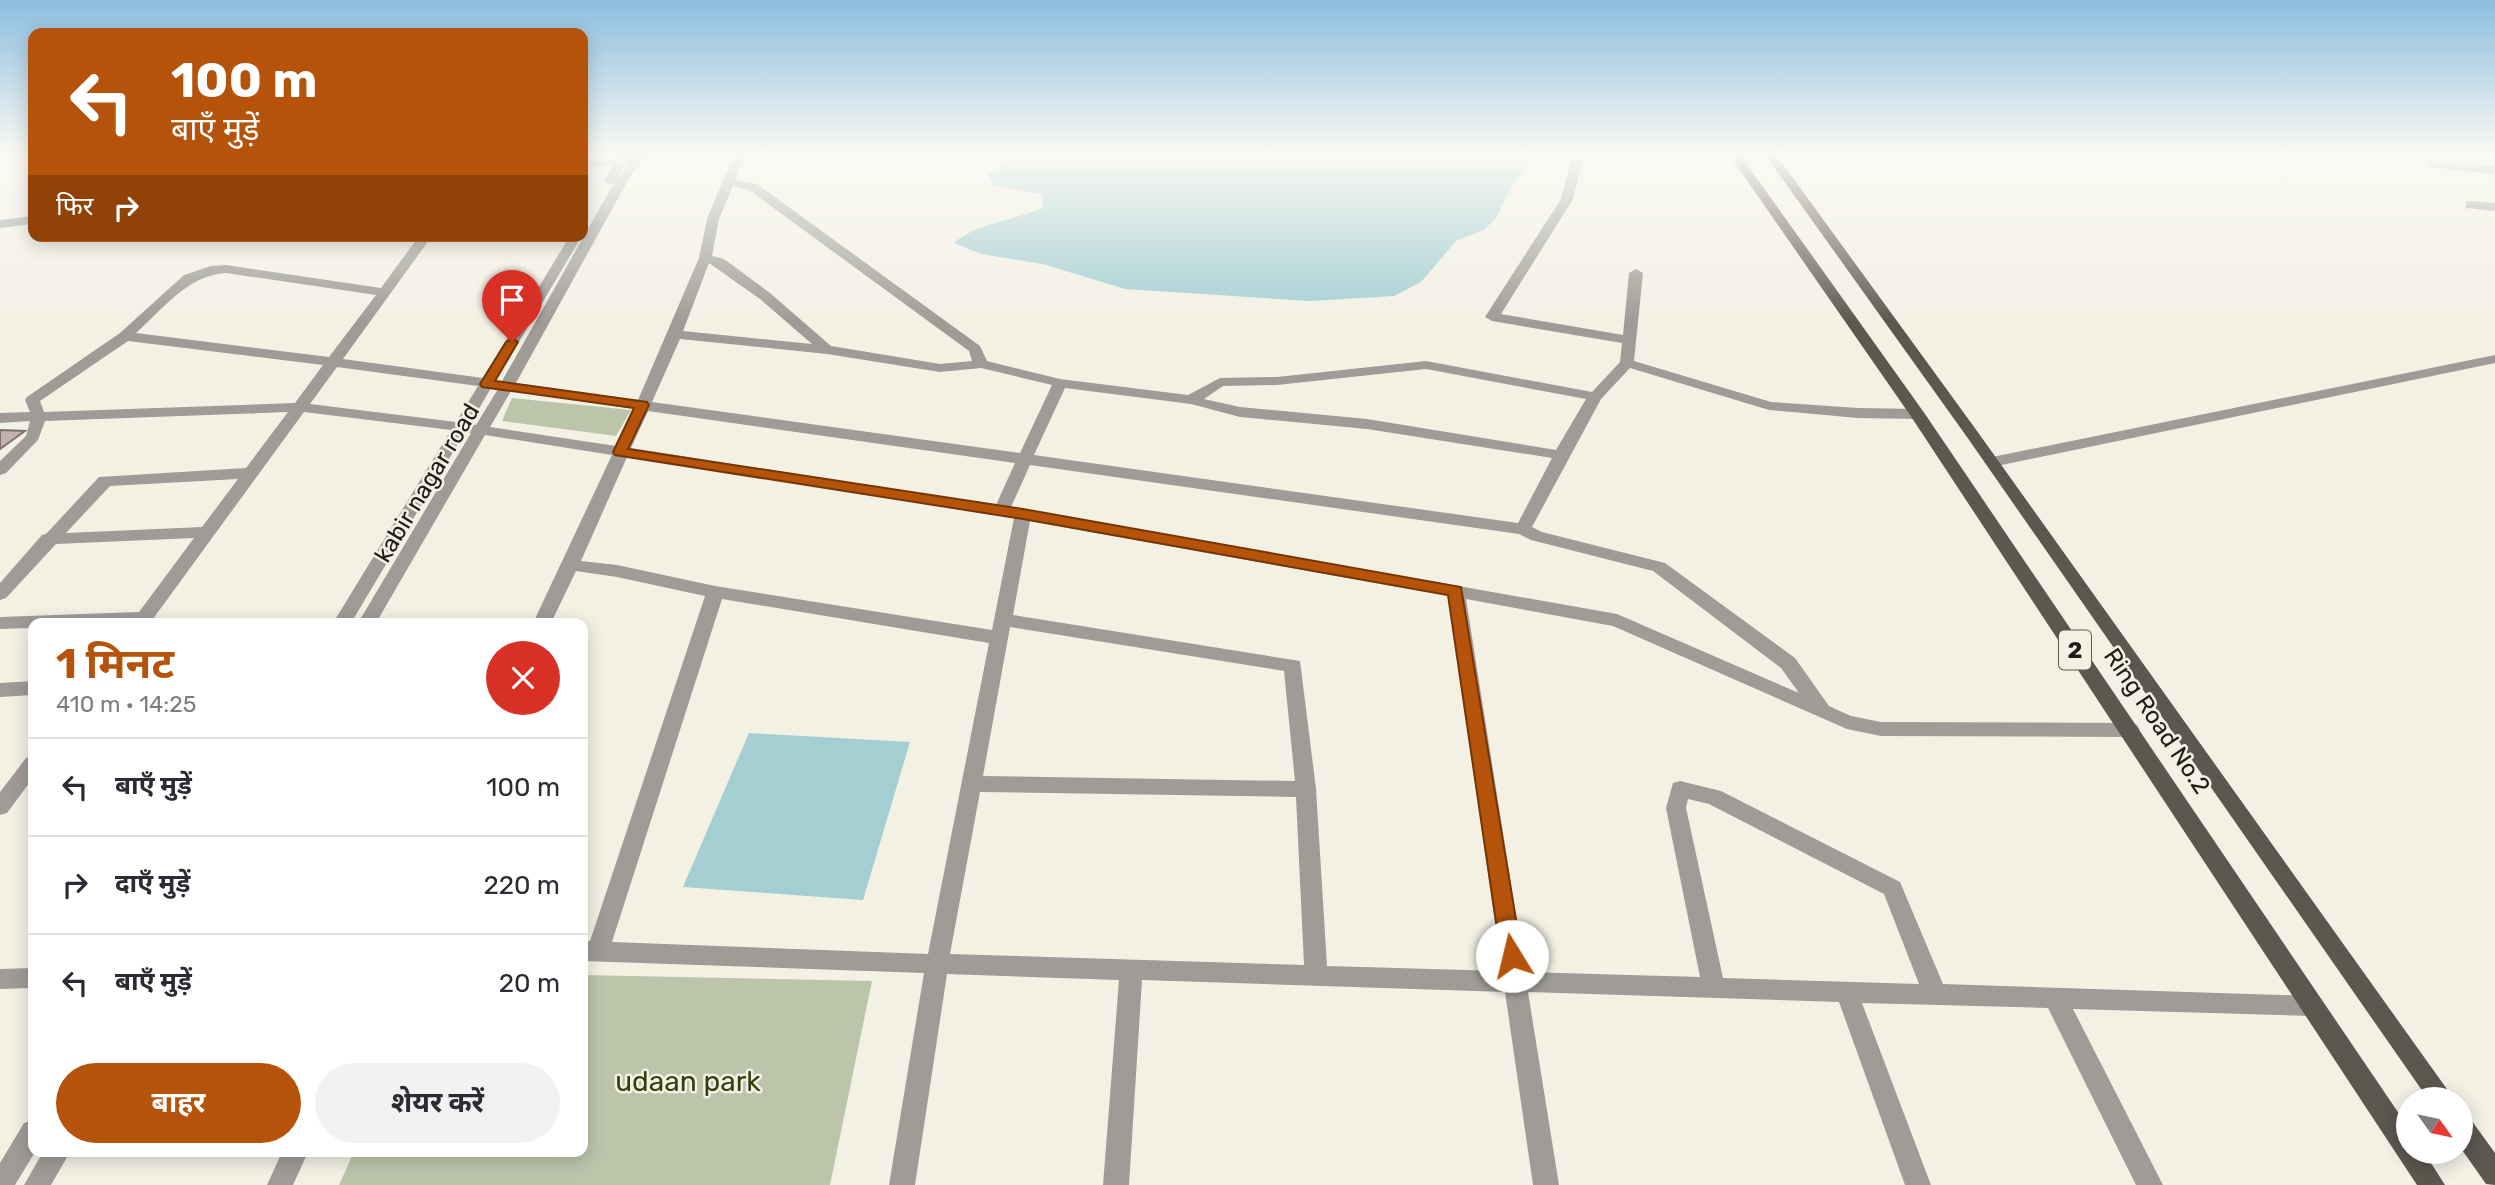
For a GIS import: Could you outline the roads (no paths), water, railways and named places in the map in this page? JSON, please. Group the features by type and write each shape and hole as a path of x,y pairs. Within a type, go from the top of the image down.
{"main road":[{"name":"Ring Road No.2","path":"1774,211 1917,414 2396,1130"},
{"name":"Ring Road No.2","path":"1811,211 1992,462 2434,1087"},
{"path":"2473,1144 2495,1175"},
{"name":"Ring Road No.2","path":"2418,1164 2432,1185"}],"street":[{"path":"588,241 605,211"},
{"path":"544,618 675,334 705,258 717,211"},
{"path":"787,211 975,349 981,364"},
{"path":"1559,211 1492,317 1627,340"},
{"path":"0,224 28,221"},
{"path":"0,235 28,232"},
{"path":"144,618 422,242"},
{"name":"kabir nagar road","path":"345,618 572,242"},
{"path":"370,618 506,387 587,242"},
{"path":"705,258 719,262 765,296 827,350"},
{"path":"0,470 33,437 39,417 32,400 125,336 188,278 211,270 226,269 384,292"},
{"path":"1523,529 1595,397 1627,363 1627,340 1636,273"},
{"path":"675,334 827,350 940,368 981,364 1060,383 1191,400 1240,412 1367,424 1561,455"},
{"path":"125,336 335,362 1523,529 1537,536 1659,566 1788,663 1822,711"},
{"path":"1992,462 2495,359"},
{"path":"1627,363 1717,387 1769,406 1858,413 1917,414"},
{"path":"1191,400 1220,382 1277,380 1426,365 1595,397"},
{"path":"1001,511 1060,383"},
{"path":"0,418 299,407 461,427 1023,514 1617,620 1847,722 1881,729 2130,730"},
{"path":"0,594 48,539 105,481 251,473"},
{"path":"902,1185 937,964 1023,514"},
{"path":"48,539 207,532"},
{"path":"570,565 617,571 715,592 1293,666 1306,789 1315,975"},
{"path":"1455,591 1546,1185"},
{"path":"715,592 591,951 2313,1006"},
{"path":"0,623 28,623"},
{"path":"0,690 28,688"},
{"path":"0,807 28,770"},
{"path":"972,784 1306,789"},
{"path":"1714,987 1676,808 1680,789 1714,797 1892,888 1935,994"},
{"path":"1116,1185 1131,970"},
{"path":"0,979 28,978"},
{"path":"1847,992 1918,1185"},
{"path":"2055,998 2150,1185"},
{"path":"1,1185 28,1140"},
{"path":"37,1185 54,1157"},
{"path":"280,1185 293,1157"}],"water":[{"path":"1499,211 1484,230 1456,241 1421,282 1394,296 1310,301 1125,289 1043,264 981,254 954,243 974,230 1031,212"},
{"path":"749,733 910,742 863,900 683,887"}],"park label":[{"name":"udaan park","path":"688,1081"}]}
